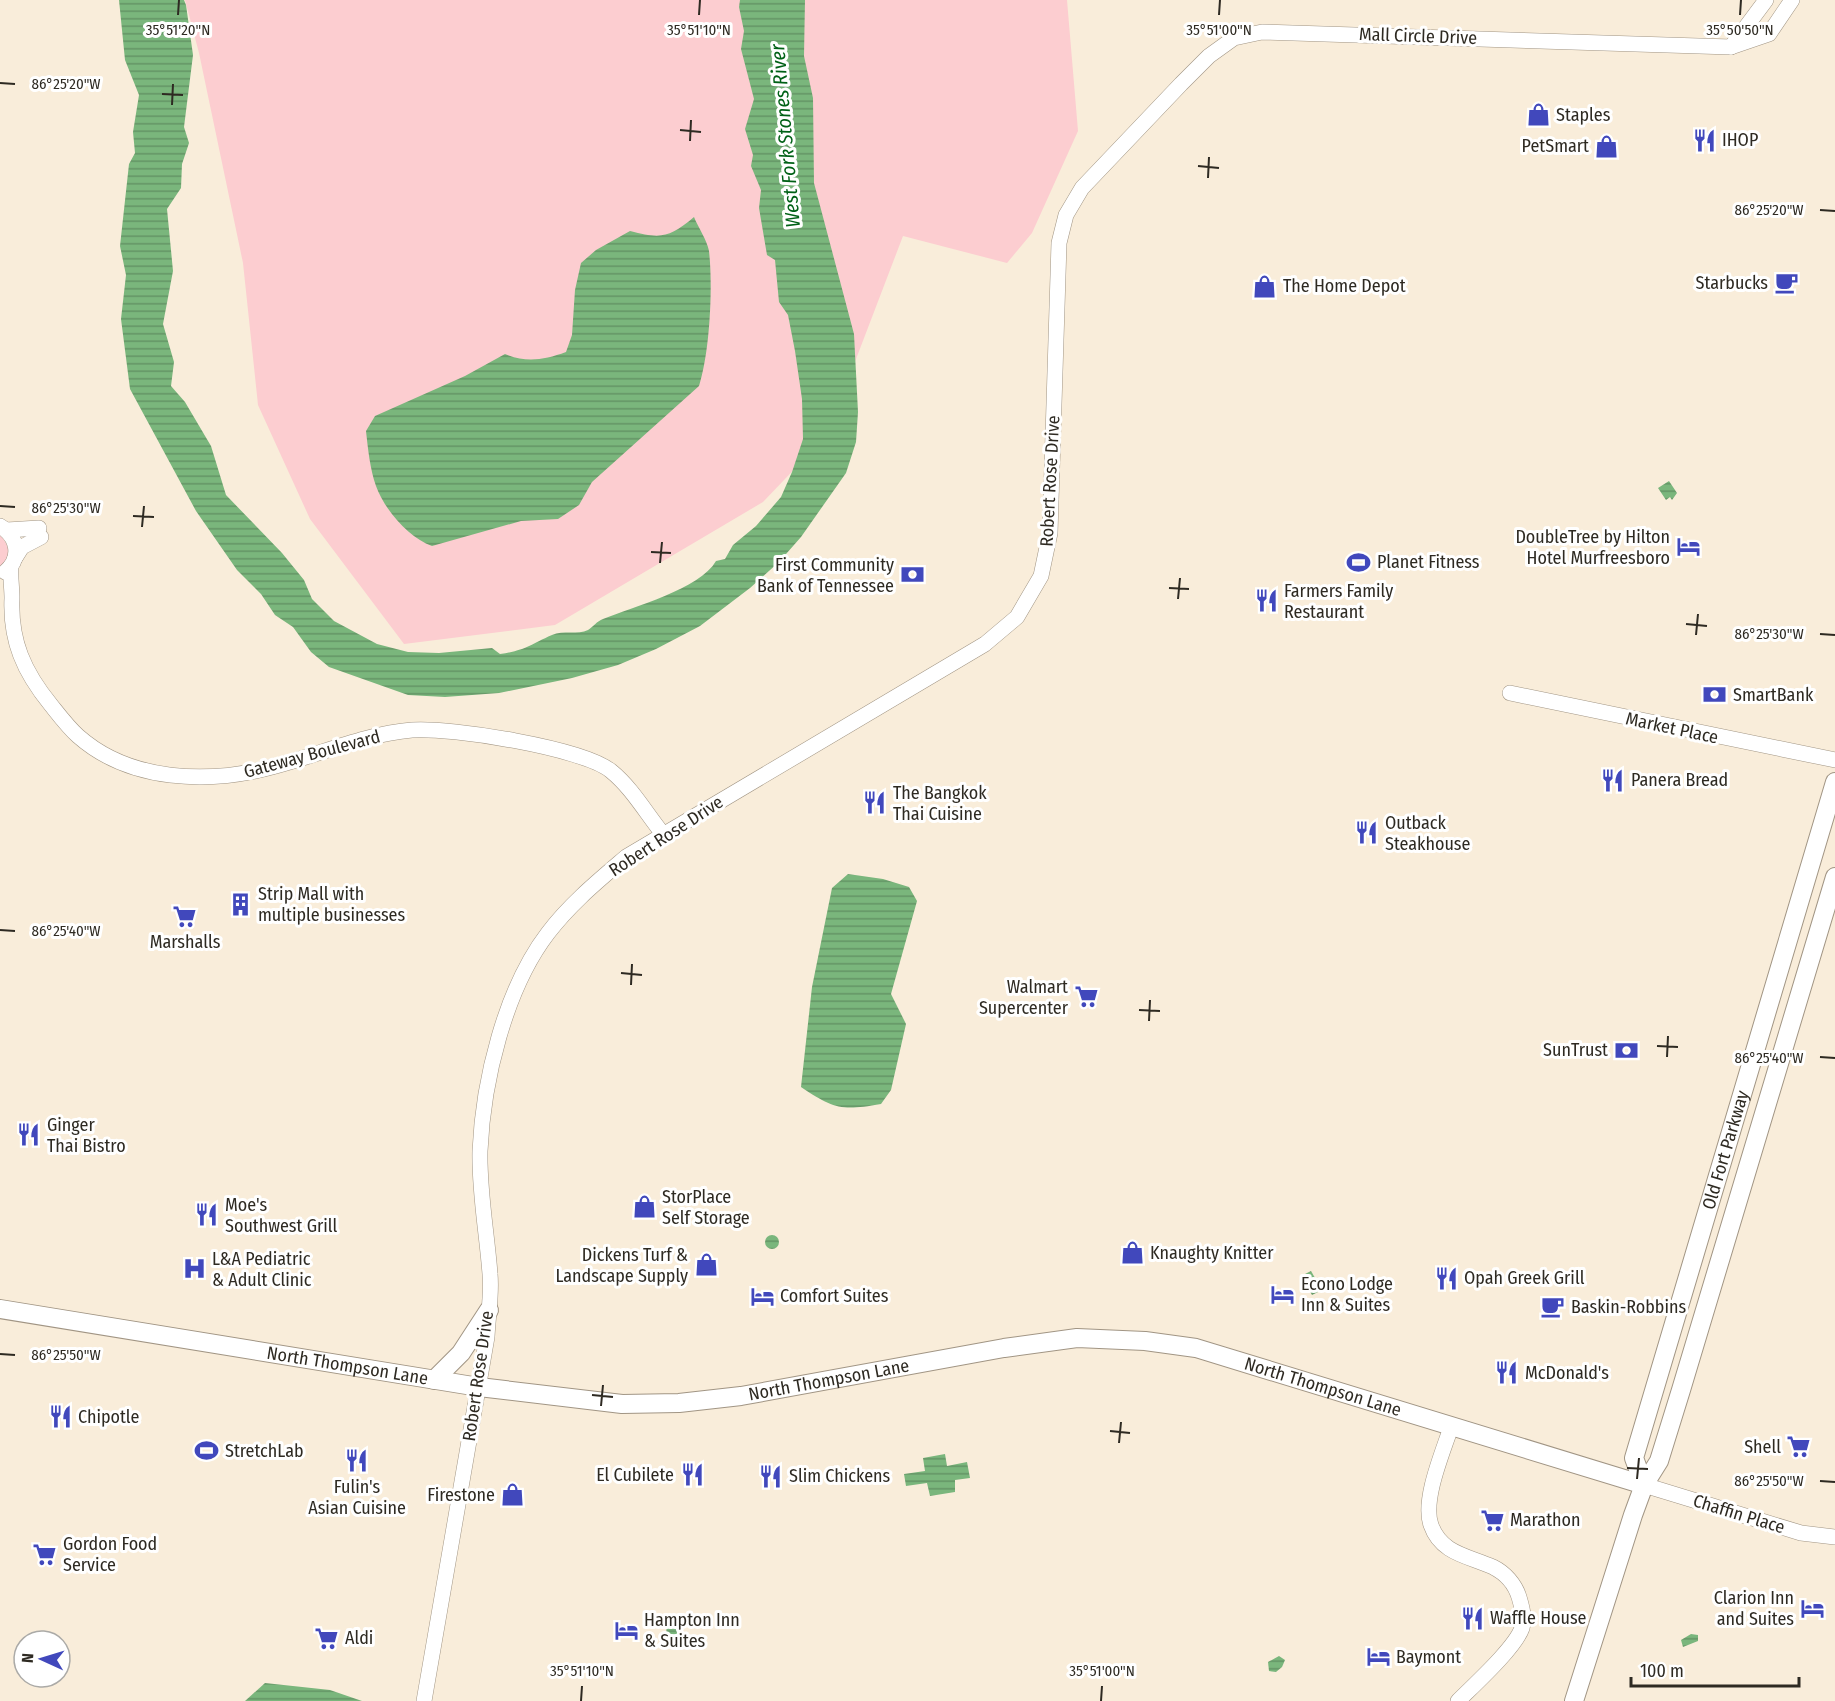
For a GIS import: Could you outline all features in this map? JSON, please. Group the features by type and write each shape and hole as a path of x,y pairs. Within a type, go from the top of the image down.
{"main road":[{"name":"Old Fort Parkway","path":"1644,1485 1634,1458 1835,782"},
{"name":"Old Fort Parkway","path":"1574,1701 1644,1485 1659,1461 1835,877"},
{"name":"North Thompson Lane","path":"0,1309 479,1387 622,1404 679,1403 741,1396 1004,1348 1077,1338 1145,1341 1196,1348 1644,1485"},
{"path":"434,1380 460,1353 489,1310"}],"street":[{"path":"1731,47 1766,0"},
{"name":"Mall Circle Drive","path":"1140,127 1209,56 1234,38 1262,32 1731,47 1769,34 1792,0"},
{"name":"Robert Rose Drive","path":"424,1701 479,1387 489,1310 490,1276 480,1152 486,1099 501,1033 519,981 547,934 580,896 626,857 985,644 1017,617 1041,576 1050,533 1059,243 1066,215 1082,188 1140,127"},
{"path":"3,528 40,532 22,547 9,566"},
{"path":"3,528 15,543 9,566 10,613"},
{"path":"0,596 10,613"},
{"name":"Gateway Boulevard","path":"10,613 23,664 32,681 64,720 78,736 106,755 148,772 172,777 236,774 271,768 369,737 413,730 453,732 523,743 596,761 627,787 663,834"},
{"name":"Market Place","path":"1510,693 1835,760"},
{"path":"1450,1427 1429,1499 1430,1522 1442,1543 1459,1556 1495,1568 1516,1586 1523,1613 1521,1630 1504,1654 1458,1701"},
{"name":"Chaffin Place","path":"1644,1485 1801,1533 1835,1537"}],"shaded area":[{"path":"185,0 1067,0 1078,131 1032,233 1007,263 903,236 827,435 763,502 555,625 404,644 310,519 258,405 243,263 199,53"},
{"path":"0,532 11,553 0,570"}],"water":[{"name":"West Fork Stones River","path":"119,0 184,0 186,5 193,55 184,127 189,143 182,164 181,188 167,209 173,271 163,324 174,362 171,386 185,402 211,446 226,495 282,553 304,580 312,599 334,621 377,644 408,652 439,653 492,648 500,654 522,649 556,634 590,629 601,620 665,596 696,580 716,561 725,559 733,545 756,526 781,497 803,439 802,399 788,315 779,302 775,260 767,255 759,208 761,190 751,166 753,155 745,129 754,99 741,49 744,31 739,7 740,0 805,0 804,56 813,98 814,183 854,334 858,412 856,442 846,473 801,537 779,562 750,588 700,626 656,649 618,665 572,678 499,693 445,697 408,695 329,667 311,652 293,627 275,615 261,594 237,570 196,511 130,389 121,319 126,275 120,246 129,164 135,153 133,132 139,95 125,60"},
{"path":"694,217 708,247 711,282 708,338 699,386 592,482 579,505 558,519 521,521 432,546 406,530 385,504 374,479 366,431 375,416 465,376 505,354 520,359 535,359 566,352 572,335 575,290 581,263 596,250 630,231 657,236 664,235 678,229"},
{"path":"1669,481 1677,493 1672,500 1670,497 1666,500 1658,488"},
{"path":"848,874 883,879 909,887 917,901 891,994 906,1024 891,1090 881,1104 856,1107 830,1104 801,1087 812,987 832,888"},
{"path":"772,1235 777,1237 779,1242 777,1247 772,1249 767,1247 765,1242 767,1237"},
{"path":"1311,1271 1322,1290 1312,1295 1301,1276"},
{"path":"945,1454 947,1466 967,1462 970,1478 955,1480 955,1492 930,1496 927,1483 906,1486 904,1474 925,1471 923,1458"},
{"path":"667,1625 678,1626 676,1644 665,1643"},
{"path":"1691,1634 1698,1635 1698,1641 1683,1647 1681,1640"},
{"path":"1279,1656 1285,1660 1282,1667 1276,1672 1269,1671 1268,1662"},
{"path":"265,1683 330,1690 362,1701 245,1701"}],"place":[{"name":"Staples","path":"1538,115"},
{"name":"IHOP","path":"1704,140"},
{"name":"PetSmart","path":"1607,146"},
{"name":"Starbucks","path":"1786,283"},
{"name":"The Home Depot","path":"1265,286"},
{"name":"DoubleTree by Hilton Hotel Murfreesboro","path":"1688,547"},
{"name":"Planet Fitness","path":"1359,562"},
{"name":"First Community Bank of Tennessee","path":"912,575"},
{"name":"Farmers Family Restaurant","path":"1266,601"},
{"name":"SmartBank","path":"1715,695"},
{"name":"Panera Bread","path":"1613,780"},
{"name":"The Bangkok Thai Cuisine","path":"875,803"},
{"name":"Outback Steakhouse","path":"1367,833"},
{"name":"Strip Mall with multiple businesses","path":"240,904"},
{"name":"Marshalls","path":"185,916"},
{"name":"Walmart Supercenter","path":"1086,997"},
{"name":"SunTrust","path":"1626,1050"},
{"name":"Ginger Thai Bistro","path":"29,1135"},
{"name":"StorPlace Self Storage","path":"644,1207"},
{"name":"Moe's Southwest Grill","path":"207,1215"},
{"name":"Knaughty Knitter","path":"1132,1253"},
{"name":"Dickens Turf & Landscape Supply","path":"706,1265"},
{"name":"L&A Pediatric & Adult Clinic","path":"194,1269"},
{"name":"Opah Greek Grill","path":"1446,1278"},
{"name":"Econo Lodge Inn & Suites","path":"1283,1294"},
{"name":"Comfort Suites","path":"762,1296"},
{"name":"Baskin-Robbins","path":"1553,1307"},
{"name":"McDonald's","path":"1507,1373"},
{"name":"Chipotle","path":"60,1417"},
{"name":"Shell","path":"1799,1447"},
{"name":"StretchLab","path":"207,1451"},
{"name":"Fulin's Asian Cuisine","path":"357,1461"},
{"name":"El Cubilete","path":"692,1475"},
{"name":"Slim Chickens","path":"771,1476"},
{"name":"Firestone","path":"513,1495"},
{"name":"Marathon","path":"1492,1520"},
{"name":"Gordon Food Service","path":"45,1554"},
{"name":"Clarion Inn and Suites","path":"1812,1608"},
{"name":"Waffle House","path":"1472,1618"},
{"name":"Hampton Inn & Suites","path":"626,1630"},
{"name":"Aldi","path":"327,1638"},
{"name":"Baymont","path":"1378,1657"}]}
